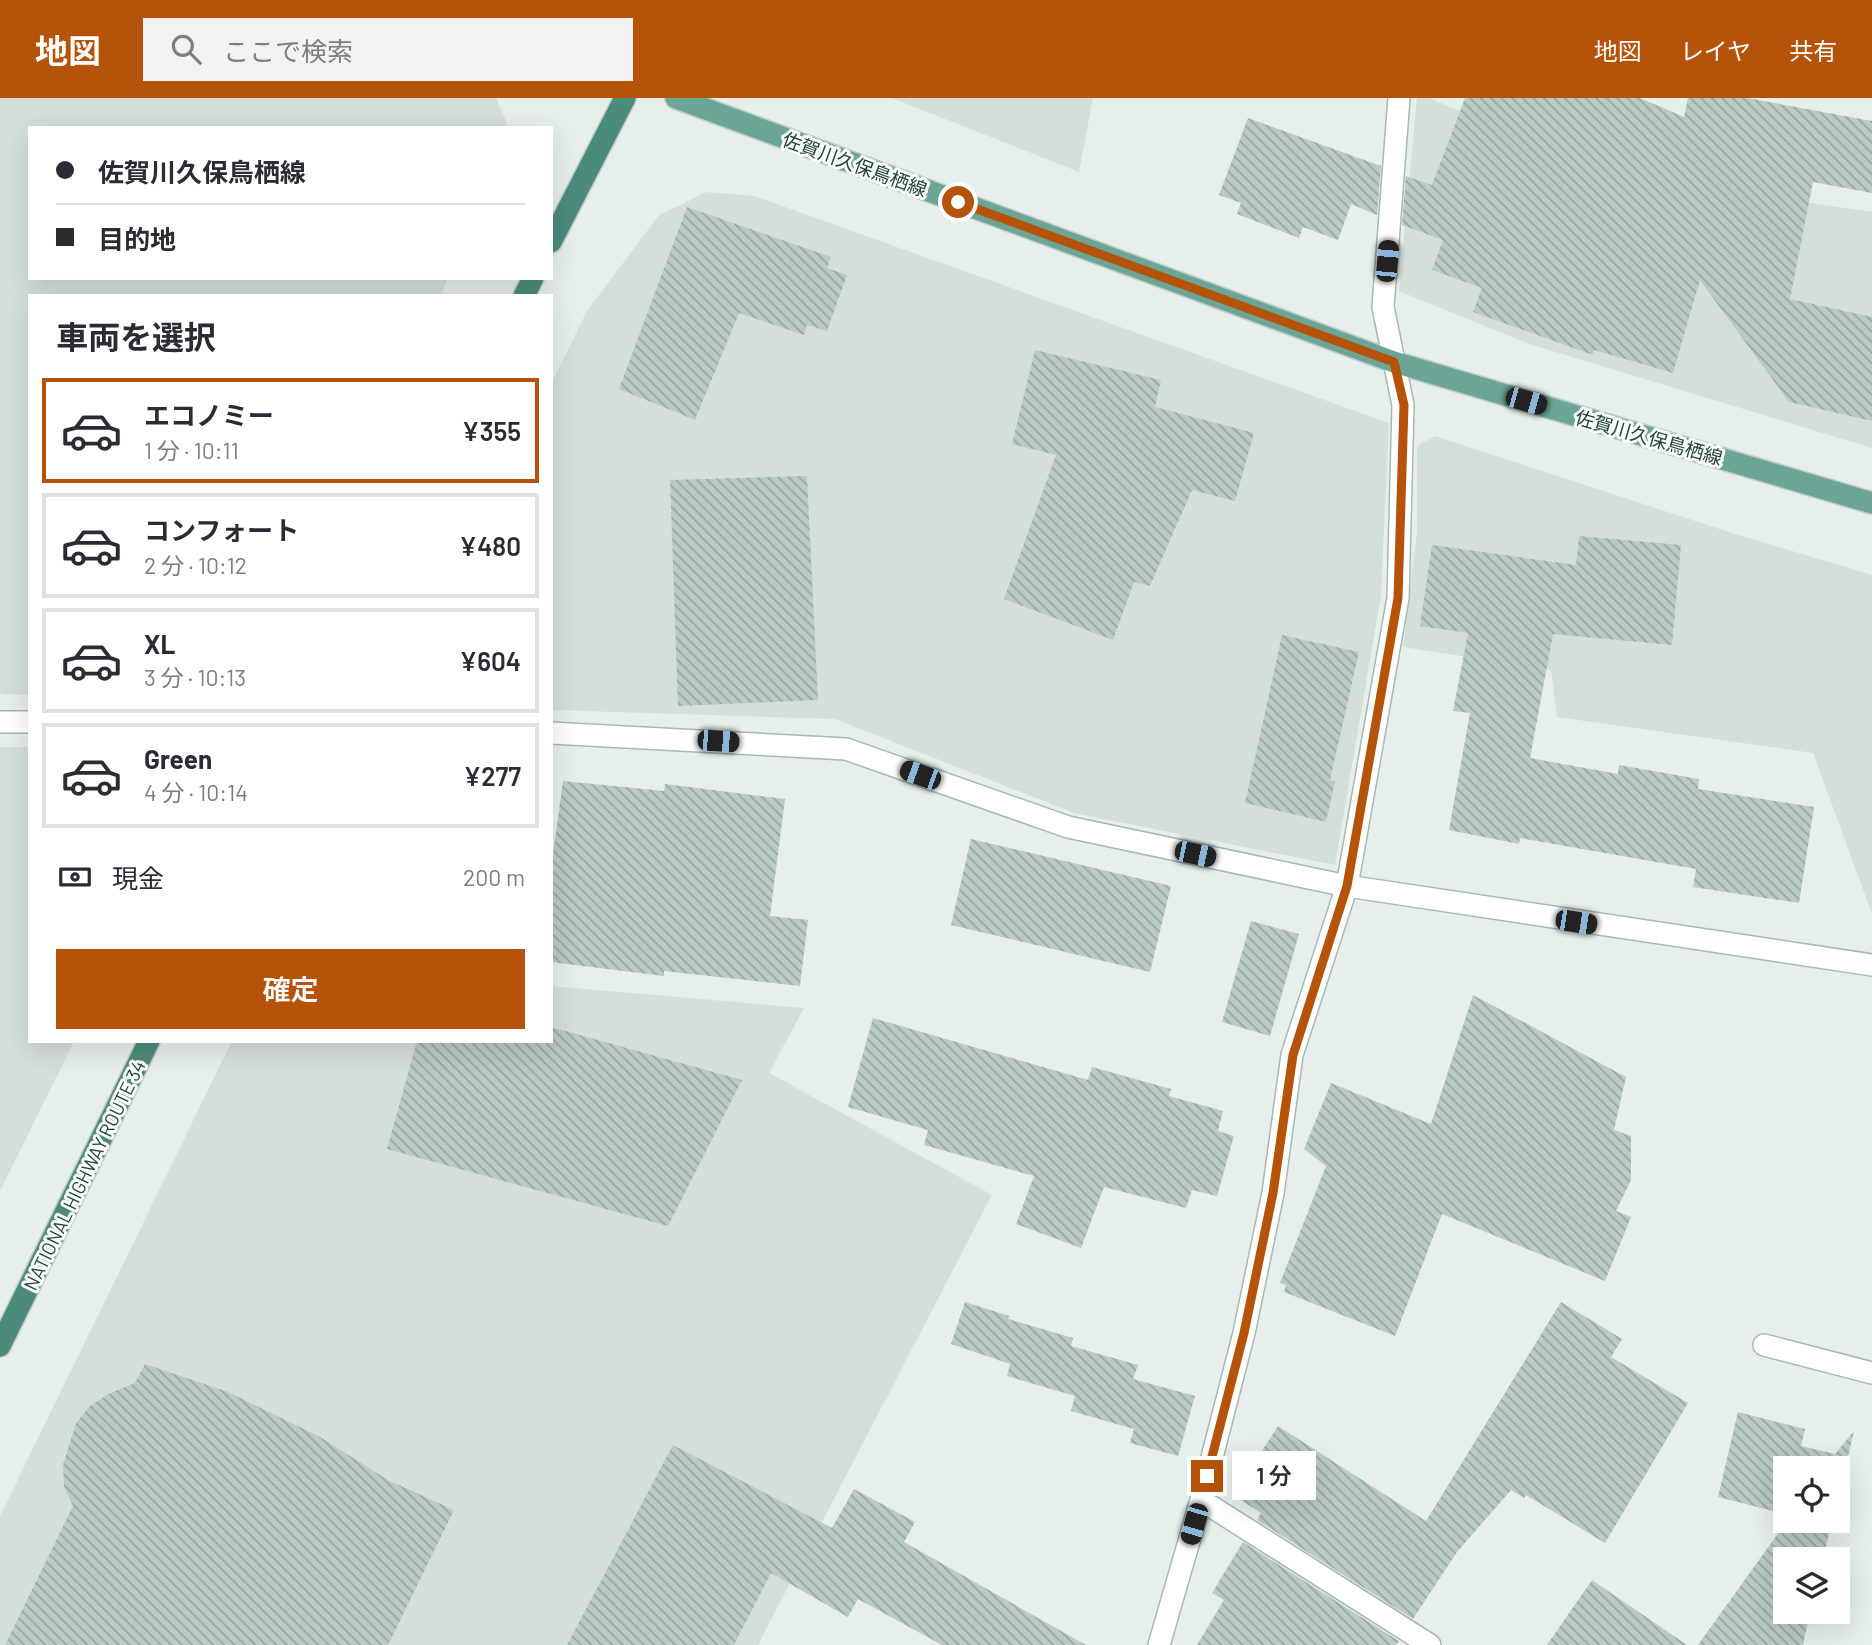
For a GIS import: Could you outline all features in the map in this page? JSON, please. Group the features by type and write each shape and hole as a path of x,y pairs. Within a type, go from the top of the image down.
{"highway":[{"path":"553,238 625,98"},
{"name":"NATIONAL HIGHWAY ROUTE 34","path":"0,1346 148,1043"}],"main road":[{"name":"佐賀川久保鳥栖線","path":"676,98 1394,362 1872,503"}],"street":[{"path":"1159,1645 1201,1500 1244,1333 1271,1206 1293,1055 1347,886 1398,598 1404,405 1383,307 1399,98"},
{"path":"0,722 28,722"},
{"path":"553,733 846,749 1068,828 1347,886 1872,965"},
{"path":"1764,1345 1872,1373"},
{"path":"1201,1500 1430,1645"}],"shaded area":[{"path":"0,98 496,98 508,126 28,126 28,280 447,280 441,294 28,294 28,695 0,694"},
{"path":"892,98 1093,98 1079,172"},
{"path":"1417,98 1429,98 1611,174 1872,212 1872,448 1529,344 1399,291"},
{"path":"707,192 754,196 1389,423 1381,595 1335,865 1074,813 835,719 553,710 553,380 587,311 659,215"},
{"path":"1435,436 1732,533 1872,575 1872,914 1813,753 1557,717 1551,670 1403,647 1417,532 1417,446"},
{"path":"0,747 28,747 28,1043 73,1043 0,1191"},
{"path":"553,986 804,1008 769,1073 992,1195 758,1645 0,1645 0,1516 231,1043 553,1043"}],"building":[{"path":"1465,98 1640,98 1684,117 1688,98 1747,98 1872,121 1872,193 1813,182 1790,299 1872,317 1872,421 1789,402 1700,280 1673,373 1594,350 1593,355 1473,312 1482,288 1432,270 1443,240 1402,225 1406,176 1432,185"},
{"path":"1248,118 1381,166 1377,215 1351,204 1338,240 1303,227 1299,238 1237,214 1241,203 1219,195"},
{"path":"687,207 831,257 827,268 847,275 827,331 807,325 804,335 739,313 695,420 619,389"},
{"path":"1035,350 1161,380 1155,407 1254,433 1235,501 1192,490 1150,586 1134,582 1113,640 1004,599 1056,455 1012,444"},
{"path":"807,476 818,700 678,706 670,480"},
{"path":"1579,536 1681,545 1672,645 1553,634 1530,758 1618,774 1619,765 1699,779 1698,789 1814,807 1799,903 1693,887 1696,869 1520,838 1519,844 1449,830 1470,713 1453,711 1468,633 1420,626 1432,545 1576,565"},
{"path":"1282,635 1359,652 1330,780 1335,782 1326,822 1245,803"},
{"path":"563,781 664,791 665,784 785,799 770,916 808,920 800,986 664,971 664,976 553,962 553,854"},
{"path":"971,839 1171,886 1150,972 951,925"},
{"path":"1251,921 1299,934 1270,1036 1222,1022"},
{"path":"1473,995 1626,1077 1614,1130 1631,1136 1631,1180 1616,1211 1631,1217 1605,1281 1442,1214 1395,1336 1284,1292 1286,1285 1280,1283 1326,1166 1304,1149 1331,1083 1431,1124"},
{"path":"873,1018 1088,1080 1092,1067 1171,1089 1169,1096 1223,1111 1218,1131 1234,1136 1217,1196 1192,1190 1186,1208 1104,1187 1081,1248 1016,1224 1034,1176 924,1145 928,1130 848,1107"},
{"path":"553,1028 742,1080 668,1226 387,1149 416,1043 553,1043"},
{"path":"965,1302 1009,1316 1008,1319 1073,1338 1071,1346 1138,1365 1133,1379 1195,1396 1178,1456 1130,1443 1134,1429 1071,1411 1075,1396 1007,1376 1010,1364 951,1344"},
{"path":"1561,1302 1622,1339 1611,1357 1688,1403 1605,1543 1526,1495 1524,1498 1511,1490 1457,1552 1413,1619 1257,1520 1261,1513 1233,1495 1278,1426 1426,1521"},
{"path":"145,1364 228,1392 320,1437 388,1480 454,1510 388,1645 5,1645 73,1506 64,1487 63,1465 76,1423 90,1406 108,1394 135,1383"},
{"path":"1738,1412 1805,1429 1801,1446 1835,1454 1854,1431 1848,1456 1773,1456 1773,1511 1718,1497"},
{"path":"673,1445 832,1528 854,1489 915,1522 904,1542 1086,1645 942,1645 858,1599 848,1617 771,1573 734,1645 567,1645"},
{"path":"1778,1533 1829,1533 1826,1547 1773,1547 1773,1624 1807,1624 1803,1645 1698,1645"},
{"path":"1243,1542 1399,1641 1396,1645 1197,1645 1224,1600 1212,1593"},
{"path":"1592,1580 1687,1645 1547,1645"}],"route":[{"path":"958,202 1394,362 1404,405 1398,598 1347,886 1293,1055 1273,1193 1244,1333 1207,1476"}]}
